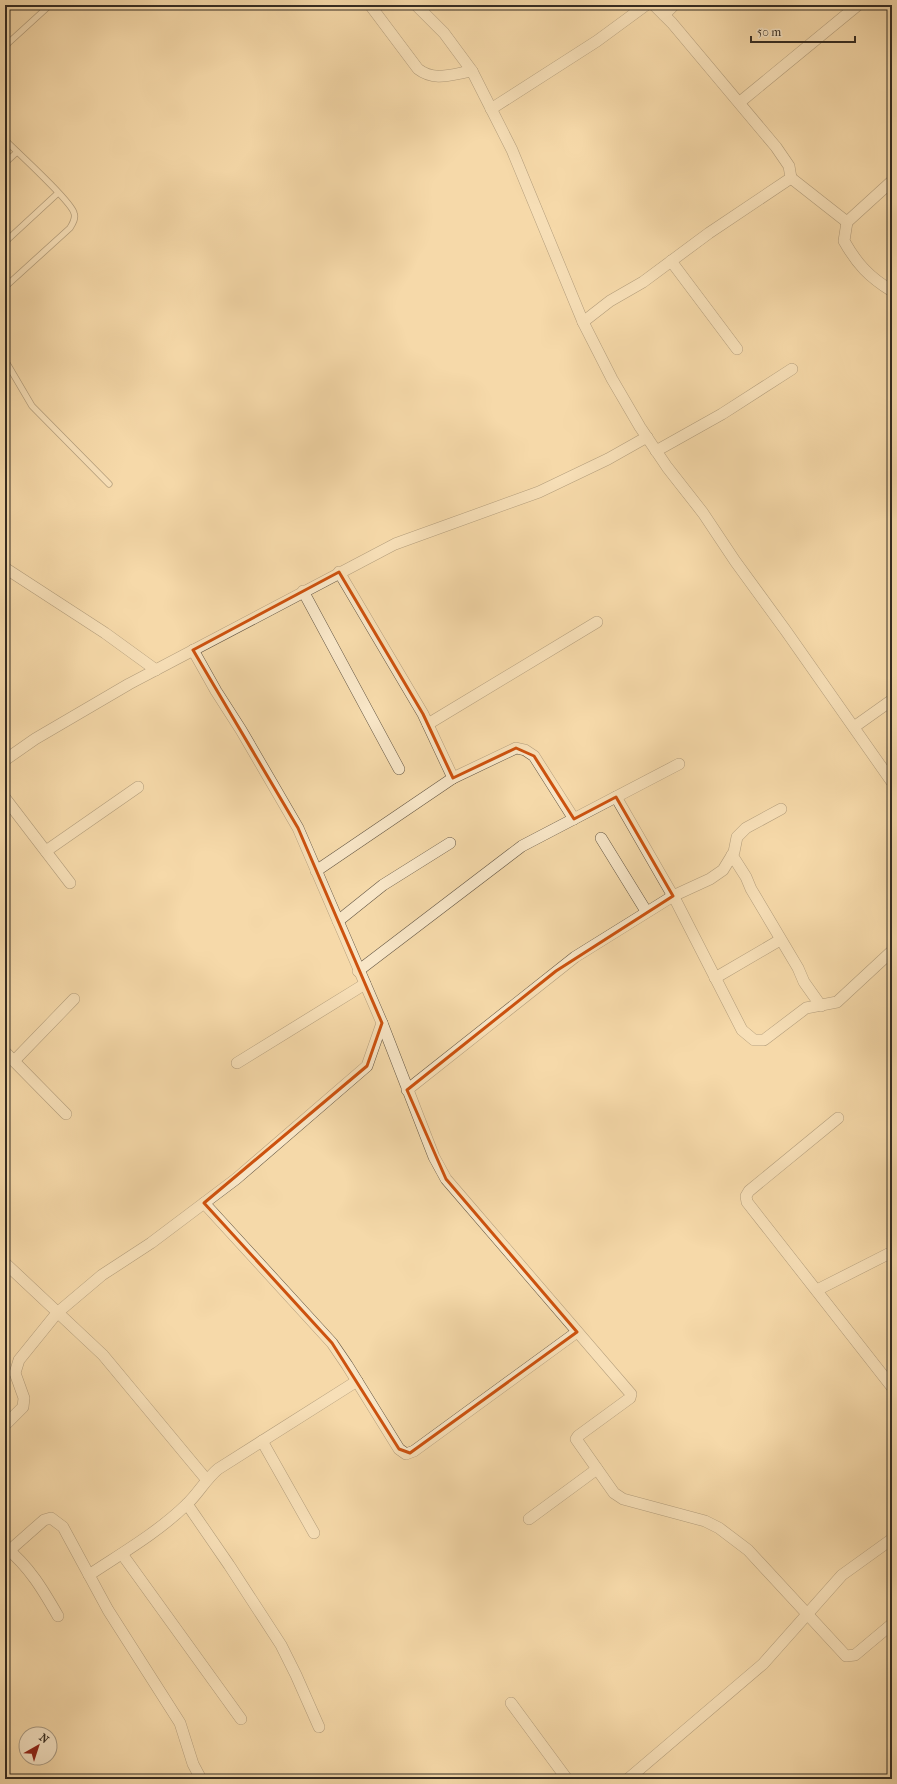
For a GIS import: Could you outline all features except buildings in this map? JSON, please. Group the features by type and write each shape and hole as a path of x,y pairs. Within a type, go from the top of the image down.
{"street":[{"path":"370,5 418,68 425,74 435,77 472,71"},
{"path":"416,5 444,33 472,71 512,150 583,322 612,379 647,438 703,514 892,782"},
{"path":"491,109 597,41 646,5"},
{"path":"654,5 740,102 776,147 789,166 791,178 848,222"},
{"path":"664,15 674,5"},
{"path":"740,102 858,5"},
{"path":"583,322 610,301 643,282 791,178"},
{"path":"892,181 848,222 844,241 854,260 873,280 892,291"},
{"path":"671,261 737,349"},
{"path":"656,451 722,414 792,369"},
{"path":"7,754 156,670 339,572 395,544 539,492 608,459 647,438"},
{"path":"5,568 105,633 156,670"},
{"path":"339,572 428,724 453,778"},
{"path":"303,591 400,769"},
{"path":"428,724 597,622"},
{"path":"193,650 216,692 241,730 298,828 358,971 382,1023 434,1156 446,1179 631,1394 628,1400 576,1437 577,1442 614,1493 620,1497 699,1519 719,1528 734,1538 748,1550 842,1654 851,1657 892,1624"},
{"path":"854,727 892,700"},
{"path":"316,871 453,778 516,748 524,750 534,756 574,819"},
{"path":"358,971 522,846 679,764"},
{"path":"46,851 138,787"},
{"path":"5,798 70,883"},
{"path":"616,798 673,896 742,1030 754,1040 764,1040 804,1010 837,1002 892,951"},
{"path":"407,1090 556,971 646,912 673,896 710,879 723,870 732,855 737,837 746,828 781,809"},
{"path":"601,838 646,912"},
{"path":"338,921 383,885 450,843"},
{"path":"732,855 746,877 780,940 798,968 804,982 821,1006"},
{"path":"715,978 780,940"},
{"path":"237,1063 365,984"},
{"path":"14,1061 74,1000"},
{"path":"5,1425 23,1407 24,1398 15,1373 19,1360 57,1313 102,1275 151,1243 204,1203 273,1148 367,1066 382,1023"},
{"path":"5,1052 66,1114"},
{"path":"838,1118 749,1191 746,1196 748,1202 892,1387"},
{"path":"204,1203 324,1334 357,1381 402,1452 410,1453 577,1332"},
{"path":"817,1290 892,1252"},
{"path":"5,1262 103,1356 206,1479"},
{"path":"89,1575 164,1525 187,1504 206,1479 218,1469 357,1381"},
{"path":"262,1441 314,1533"},
{"path":"529,1519 597,1469"},
{"path":"187,1504 281,1645 319,1727"},
{"path":"58,1616 38,1582 22,1561 8,1548 44,1520 51,1518 63,1527 108,1610 180,1723 193,1764 201,1779"},
{"path":"628,1779 764,1664 806,1614 842,1575 892,1539"},
{"path":"122,1554 241,1718"},
{"path":"511,1703 567,1779"}],"lane":[{"path":"5,46 50,5"},
{"path":"5,140 58,193 74,213 74,221 70,228 5,287"},
{"path":"5,163 17,152"},
{"path":"5,242 58,193"},
{"path":"5,360 32,406 109,484"}],"highlighted area":[{"path":"339,572 423,714 453,778 516,748 534,756 574,819 616,797 673,896 556,971 407,1090 446,1179 577,1332 410,1453 399,1449 332,1343 204,1203 367,1066 382,1023 298,828 193,650"}]}
